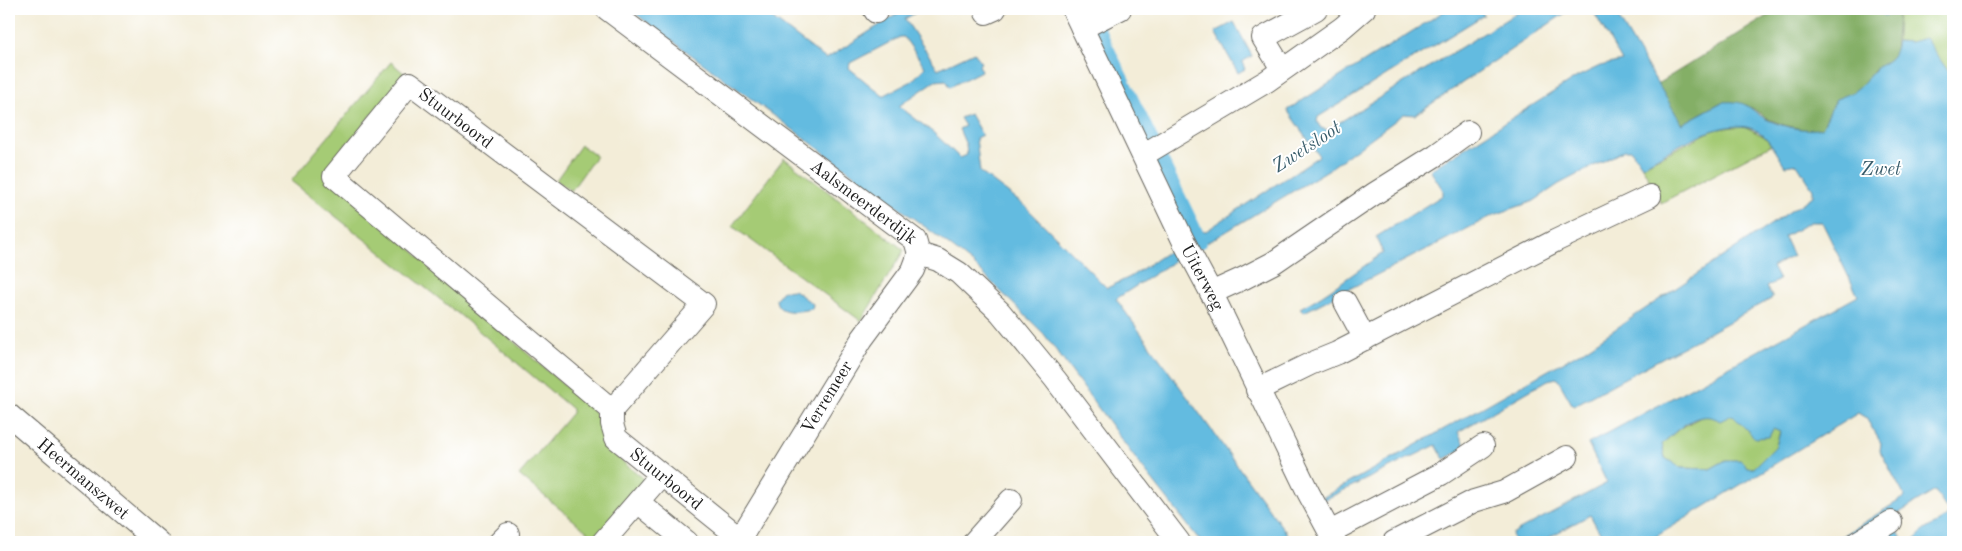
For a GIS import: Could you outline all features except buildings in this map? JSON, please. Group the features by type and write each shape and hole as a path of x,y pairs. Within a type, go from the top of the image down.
{"street":[{"name":"Aalsmeerderdijk","path":"607,9 915,240 919,254 938,260 959,273 1000,312 1044,365 1179,542"},
{"path":"1085,21 1120,9"},
{"path":"1282,70 1263,38 1316,9"},
{"path":"1151,151 1282,70 1342,28 1356,11"},
{"name":"Uiterweg","path":"1085,21 1151,151 1187,246 1257,390 1332,537"},
{"name":"Stuurboord","path":"612,410 334,176 410,84 704,304 612,410 612,424 616,438 739,540"},
{"path":"1211,292 1273,263 1468,132"},
{"path":"1257,390 1365,339 1555,241 1650,196"},
{"name":"Verremeer","path":"739,540 862,339 913,270 919,254"},
{"path":"1345,302 1365,339"},
{"name":"Heermanszwet","path":"9,415 158,542"},
{"path":"1332,537 1441,474 1483,446"},
{"path":"1394,542 1474,501 1504,492 1567,457"},
{"path":"603,542 660,476"},
{"path":"974,542 1011,500"},
{"path":"638,502 687,542"},
{"path":"1858,542 1891,522"}],"green space":[{"path":"1779,9 1877,9 1884,16 1898,13 1895,53 1874,70 1866,82 1853,93 1836,99 1822,128 1809,131 1784,125 1768,119 1752,108 1722,102 1682,124 1657,84"},
{"path":"1902,9 1953,9 1953,73 1951,74 1948,71 1925,39 1911,42 1897,41 1898,13"},
{"path":"391,62 405,74 325,171 491,322 603,419 602,429 608,446 620,460 643,478 642,484 596,539 519,475 572,413 572,409 461,316 291,181"},
{"path":"1744,126 1765,137 1771,145 1661,203 1642,166 1715,129"},
{"path":"581,145 596,156 571,191 556,180"},
{"path":"784,158 904,250 861,321 732,226"},
{"path":"1732,415 1780,431 1776,446 1754,468 1747,468 1726,460 1710,469 1681,468 1665,458 1662,444 1680,428 1703,416"}],"water":[{"path":"629,9 760,9 826,59 905,9 922,9 905,19 938,69 974,52 981,63 979,64 981,71 950,87 946,80 935,81 899,106 935,134 960,158 967,155 966,145 959,129 965,126 960,118 970,114 982,135 976,138 980,172 1025,206 1107,288 1130,277 1178,245 1182,256 1116,299 1293,542 1201,542 1135,458 1044,334 973,264","holes":["900,37 904,37 925,67 912,81 883,96 849,68 850,63"]},
{"path":"1445,9 1480,9 1484,15 1318,117 1317,122 1321,128 1327,130 1523,9 1571,9 1415,115 1404,114 1328,170 1214,239 1194,248 1188,236 1198,230 1206,231 1319,156 1287,110"},
{"name":"Zwet","path":"1592,9 1613,9 1682,124 1722,102 1738,102 1748,106 1774,123 1788,127 1809,129 1822,128 1836,99 1858,88 1889,59 1894,53 1897,41 1911,42 1925,38 1948,71 1951,74 1953,73 1953,542 1911,542 1924,530 1949,513 1935,491 1852,542 1832,542 1905,497 1880,451 1881,443 1866,418 1858,413 1647,542 1605,542 1590,515 1540,542 1514,542 1512,534 1607,483 1588,444 1858,296 1822,222 1810,222 1784,237 1793,256 1772,267 1779,280 1766,287 1773,298 1573,406 1557,378 1548,380 1458,432 1466,448 1444,459 1436,445 1322,501 1320,499 1584,350 1813,196 1813,189 1797,164 1785,166 1765,137 1752,129 1737,126 1721,128 1686,142 1642,166 1631,150 1625,150 1559,184 1534,201 1494,215 1304,312 1300,308 1332,289 1383,253 1376,237 1443,195 1443,190 1430,170 1577,77 1600,66 1622,61","holes":["1732,415 1755,438 1769,437 1773,429 1780,432 1776,446 1754,468 1747,468 1741,460 1726,460 1710,469 1681,468 1665,458 1662,444 1681,427 1696,418 1712,417 1720,421"]},
{"path":"1877,9 1902,9 1898,13 1884,16"},
{"path":"1234,22 1252,56 1242,62 1245,69 1238,73 1215,32"},
{"path":"794,290 813,304 812,309 790,311 780,308 776,299 782,291"},
{"path":"1896,528 1905,542 1874,542"}],"waterway":[{"path":"1087,9 1199,241"}],"water label":[{"name":"Zwetsloot","path":"1306,146"}]}
